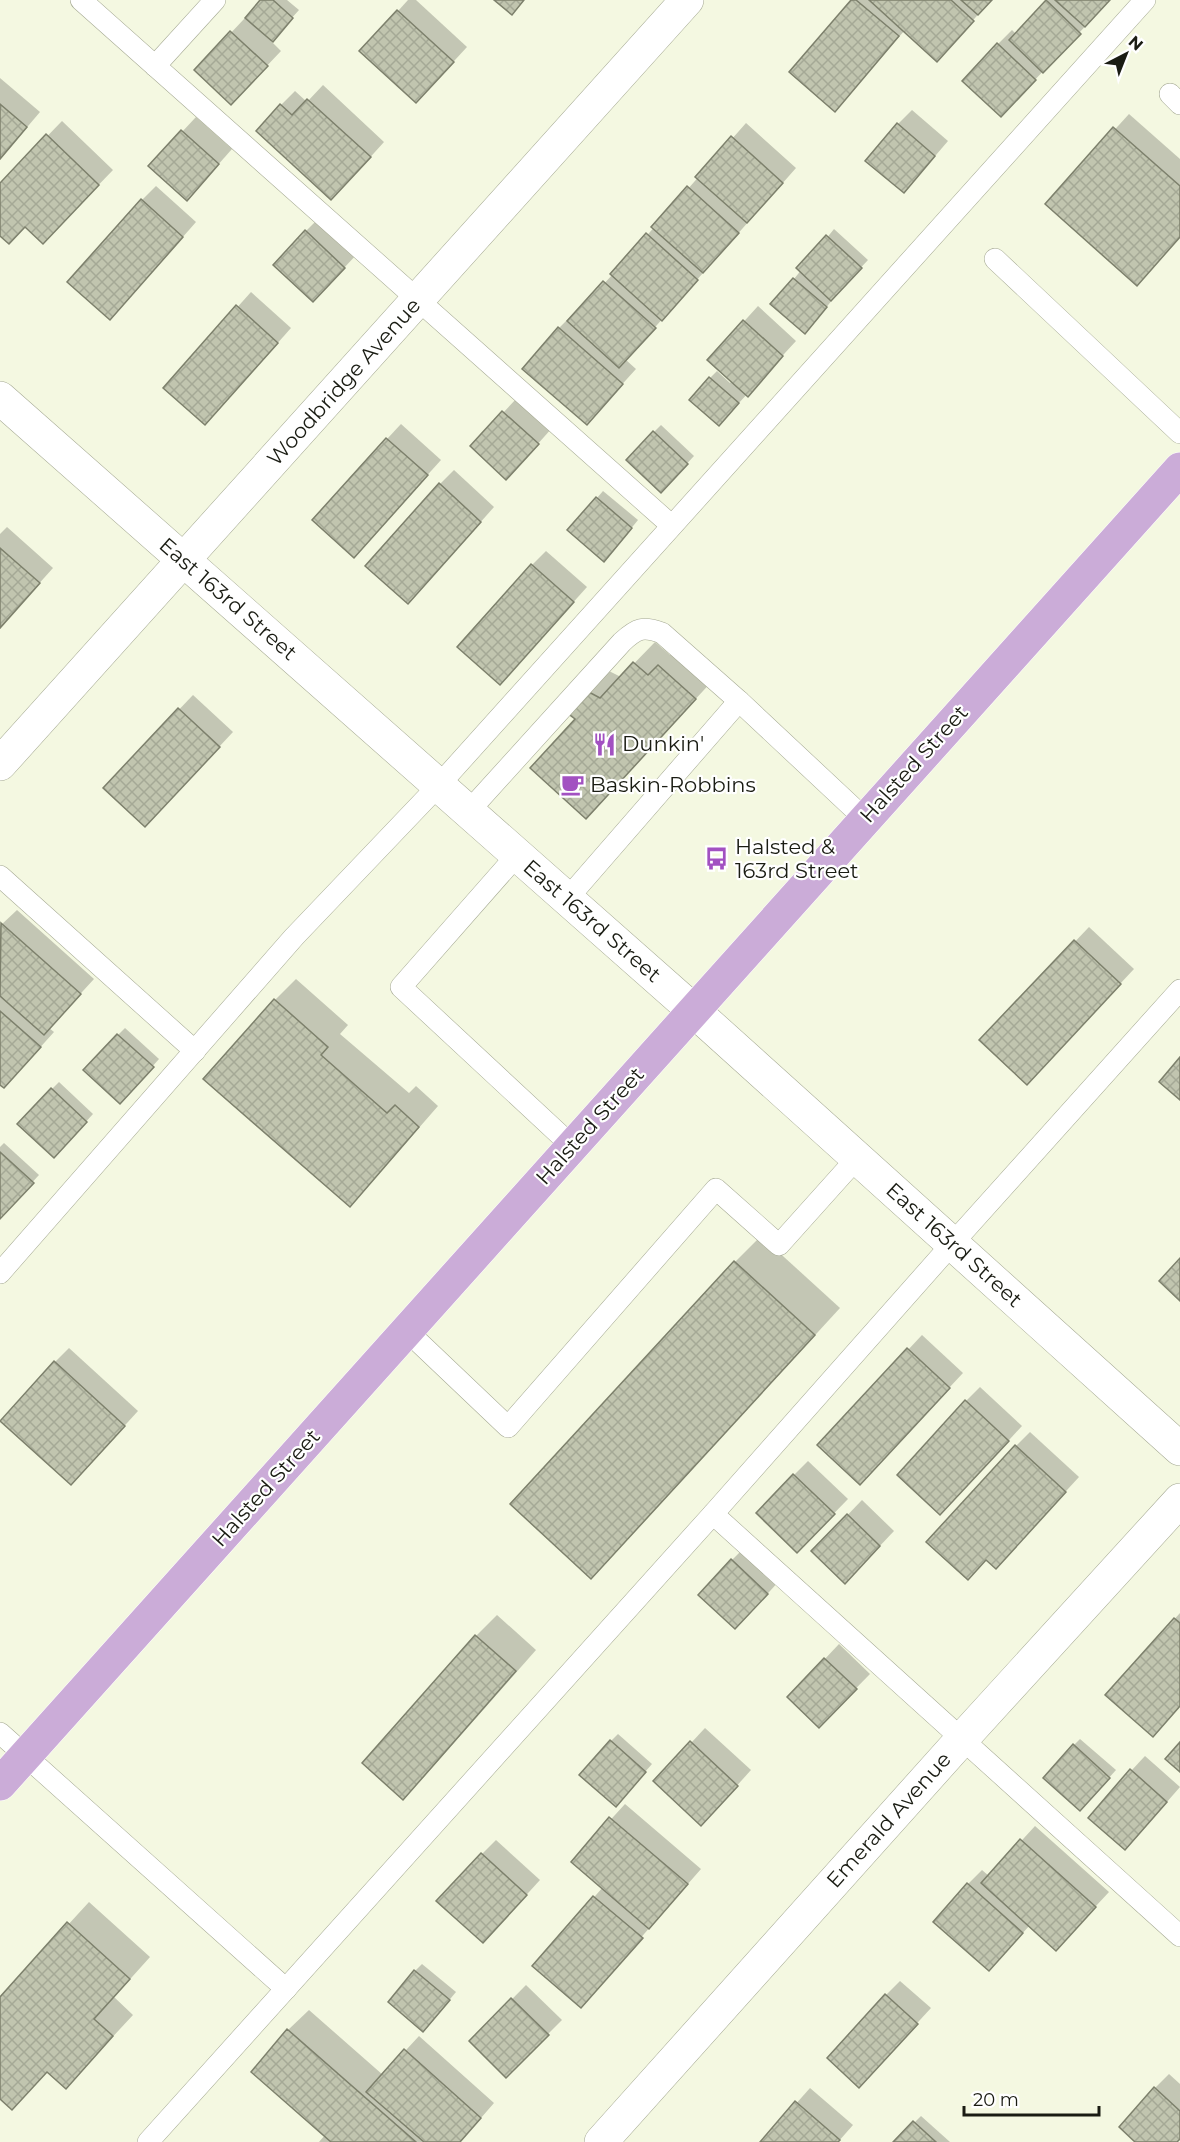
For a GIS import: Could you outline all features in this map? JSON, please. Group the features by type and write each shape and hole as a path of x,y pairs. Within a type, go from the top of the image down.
{"main road":[{"name":"Halsted Street","path":"0,1784 1180,469"}],"street":[{"name":"Woodbridge Avenue","path":"0,764 687,0"},
{"name":"East 163rd Street","path":"0,398 693,1010 1180,1449"},
{"name":"Emerald Avenue","path":"601,2142 962,1739 1180,1500"}],"lane":[{"path":"81,0 671,525"},
{"path":"156,66 215,0"},
{"path":"0,1273 294,937 439,785 1144,0"},
{"path":"995,259 1180,434"},
{"path":"468,812 622,642 633,632 647,628 662,633 739,701 865,819"},
{"path":"567,899 739,701"},
{"path":"517,855 400,987 572,1146"},
{"path":"0,876 195,1051"},
{"path":"148,2142 713,1514 1180,990"},
{"path":"407,1331 508,1426 716,1189 779,1245 857,1158"},
{"path":"713,1514 1180,1936"},
{"path":"0,1732 286,1989"}],"building":[{"path":"260,0 273,0 293,18 273,42 245,18"},
{"path":"494,0 524,0 512,15"},
{"path":"851,0 856,0 899,36 835,112 789,72"},
{"path":"869,0 951,0 974,21 937,62"},
{"path":"961,0 992,0 978,15"},
{"path":"1046,0 1081,34 1043,73 1009,40"},
{"path":"1055,0 1110,0 1085,27"},
{"path":"397,10 454,62 416,103 359,51"},
{"path":"230,31 268,66 231,105 194,70"},
{"path":"997,43 1036,80 1001,117 962,81"},
{"path":"307,99 371,157 331,200 256,131 280,104 292,115"},
{"path":"0,104 27,127 0,159"},
{"path":"897,123 935,156 904,193 865,161"},
{"path":"1113,127 1180,186 1180,237 1137,286 1045,204"},
{"path":"181,130 219,164 187,201 148,166"},
{"path":"46,134 99,185 43,244 25,227 9,244 0,236 0,183"},
{"path":"731,136 783,183 747,223 695,177"},
{"path":"687,186 739,233 703,273 651,227"},
{"path":"141,199 183,237 110,320 67,282"},
{"path":"305,230 345,268 313,302 273,265"},
{"path":"646,233 698,280 662,321 610,274"},
{"path":"826,235 862,268 831,301 796,268"},
{"path":"793,278 827,307 805,334 770,304"},
{"path":"603,281 656,328 619,368 567,321"},
{"path":"236,305 278,343 205,425 163,388"},
{"path":"743,320 783,356 748,397 707,360"},
{"path":"558,327 623,384 587,425 522,369"},
{"path":"709,377 739,403 719,426 689,400"},
{"path":"502,411 539,444 506,480 470,446"},
{"path":"653,431 688,464 661,493 626,460"},
{"path":"386,438 428,475 354,558 312,520"},
{"path":"439,483 481,522 408,604 365,566"},
{"path":"596,497 632,528 604,562 567,530"},
{"path":"0,548 40,583 0,628"},
{"path":"531,564 574,602 500,685 457,647"},
{"name":"Dunkin'","path":"633,662 648,675 658,665 696,699 586,819 530,768 575,719 567,713 587,691 600,698"},
{"path":"178,708 220,747 145,827 103,788"},
{"path":"1,923 81,994 44,1035 0,996"},
{"path":"1074,940 1121,984 1027,1085 979,1040"},
{"path":"274,999 328,1047 321,1055 387,1113 395,1105 419,1127 350,1207 203,1079"},
{"path":"0,1011 41,1047 4,1088 0,1085"},
{"path":"117,1034 154,1067 120,1104 83,1070"},
{"path":"1180,1057 1180,1100 1159,1082"},
{"path":"51,1088 87,1122 54,1158 17,1124"},
{"path":"0,1152 34,1183 0,1219"},
{"path":"1180,1258 1180,1301 1159,1281"},
{"path":"734,1261 815,1335 591,1579 510,1504"},
{"path":"907,1348 950,1388 860,1485 817,1445"},
{"path":"54,1361 125,1426 71,1485 0,1421"},
{"path":"965,1400 1009,1441 940,1515 897,1475"},
{"path":"1015,1445 1066,1492 996,1569 986,1560 968,1580 926,1542"},
{"path":"793,1474 835,1514 797,1553 756,1513"},
{"path":"847,1514 880,1546 845,1584 811,1551"},
{"path":"731,1559 768,1594 735,1629 698,1595"},
{"path":"1174,1618 1180,1623 1180,1706 1153,1737 1105,1695"},
{"path":"475,1635 516,1671 403,1800 362,1763"},
{"path":"824,1658 857,1689 819,1728 787,1697"},
{"path":"610,1740 646,1772 616,1807 579,1775"},
{"path":"690,1741 738,1786 701,1826 653,1781"},
{"path":"1180,1742 1180,1772 1165,1759"},
{"path":"1073,1744 1110,1778 1080,1811 1043,1778"},
{"path":"1130,1769 1167,1802 1125,1850 1088,1818"},
{"path":"609,1817 688,1884 649,1929 571,1862"},
{"path":"1020,1839 1096,1907 1056,1951 981,1883"},
{"path":"481,1853 527,1895 483,1943 436,1901"},
{"path":"967,1883 1023,1933 989,1971 933,1922"},
{"path":"593,1896 643,1938 581,2008 532,1966"},
{"path":"67,1922 130,1979 94,2019 113,2036 66,2089 47,2072 12,2110 0,2099 0,1997"},
{"path":"414,1970 450,2000 423,2032 388,2002"},
{"path":"885,1994 918,2024 859,2088 827,2058"},
{"path":"511,1998 549,2035 506,2078 469,2041"},
{"path":"287,2029 416,2142 331,2142 251,2072"},
{"path":"404,2049 481,2118 460,2142 424,2142 366,2092"},
{"path":"1154,2087 1180,2111 1180,2139 1177,2142 1135,2142 1119,2127"},
{"path":"795,2101 840,2140 838,2142 760,2142"},
{"path":"913,2121 936,2142 893,2142"}],"place":[{"name":"Dunkin'","path":"604,744"},
{"name":"Baskin-Robbins","path":"572,785"},
{"name":"Halsted & 163rd Street","path":"717,859"}]}
